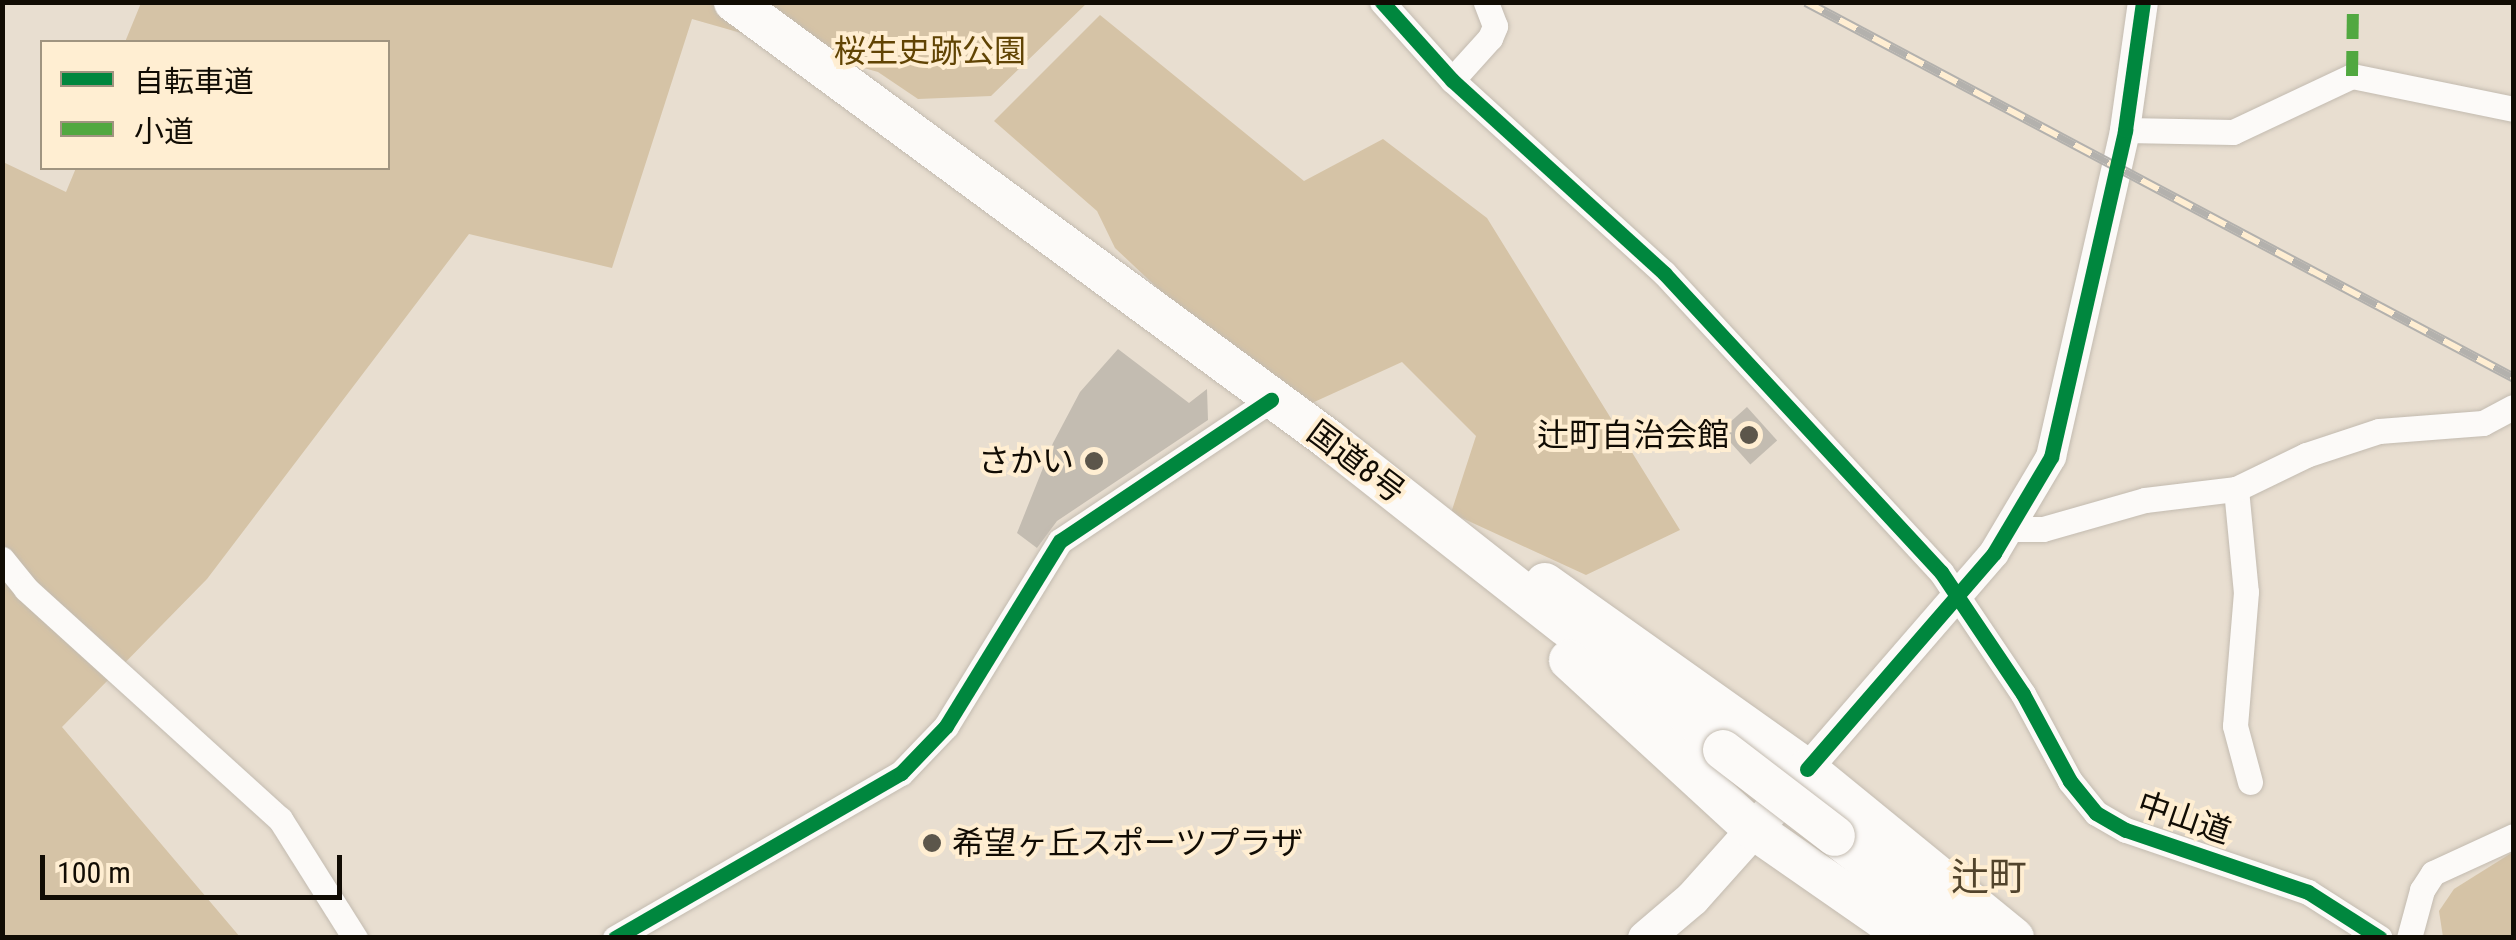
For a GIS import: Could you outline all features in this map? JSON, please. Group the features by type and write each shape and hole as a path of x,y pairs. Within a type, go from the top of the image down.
{"highway":[{"name":"国道8号","path":"734,2 982,179 1966,938"},
{"path":"1464,547 1580,604 1808,769 2014,938"},
{"path":"1464,547 1534,628 1753,829 1910,938"}],"main road":[{"path":"1645,938 1692,898 1808,769"}],"street":[{"name":"中山道","path":"1382,2 1452,80 1664,274 1956,594 2023,694 2070,781 2096,812 2126,830 2308,892 2380,938"},
{"path":"1452,80 1490,38 1495,26 1486,2"},
{"path":"1808,769 2012,529 2052,456 2070,398 2124,130 2142,2"},
{"path":"2124,130 2233,132 2352,76 2514,110"},
{"path":"615,938 900,772 946,726 1060,541 1271,400"},
{"path":"2012,529 2043,529 2145,500 2236,489 2306,455 2379,431 2484,423 2513,407"},
{"path":"2236,489 2246,592 2235,726 2250,782"},
{"path":"2,560 26,589 280,819 355,938"},
{"path":"2410,938 2422,890 2433,874 2514,836"}],"green space":[{"name":"桜生史跡公園","path":"141,3 1087,3 991,96 918,99 878,72 692,19 612,268 469,234 207,579 62,727 240,937 3,938 3,162 66,192 75,170 390,170 390,40 126,40"},
{"path":"1100,15 1304,181 1383,139 1487,218 1680,530 1586,575 1451,513 1476,436 1402,362 1290,413 1115,248 1097,211 994,121"},
{"path":"2513,852 2513,937 2443,937 2439,911 2454,889"}],"building":[{"name":"さかい","path":"1118,349 1189,403 1207,389 1208,420 1057,521 1037,548 1017,533 1053,443 1080,392"},
{"name":"辻町自治会館","path":"1747,407 1777,440 1750,465 1720,431"}],"railway":[{"path":"1806,2 2514,378"}],"marked path":[{"path":"2352,76 2353,2"}],"cycle path":[{"path":"1382,2 1452,80 1664,273 1941,572 2023,694 2070,781 2096,813 2126,830 2308,892 2380,938"},
{"path":"1807,769 1994,553 2051,457 2125,130 2143,2"},
{"path":"615,938 901,773 946,726 1060,541 1271,400"}],"place":[{"name":"辻町自治会館","path":"1749,435"},
{"name":"さかい","path":"1094,461"},
{"name":"希望ヶ丘スポーツプラザ","path":"932,843"}],"district":[{"name":"辻町","path":"1989,878"}]}
